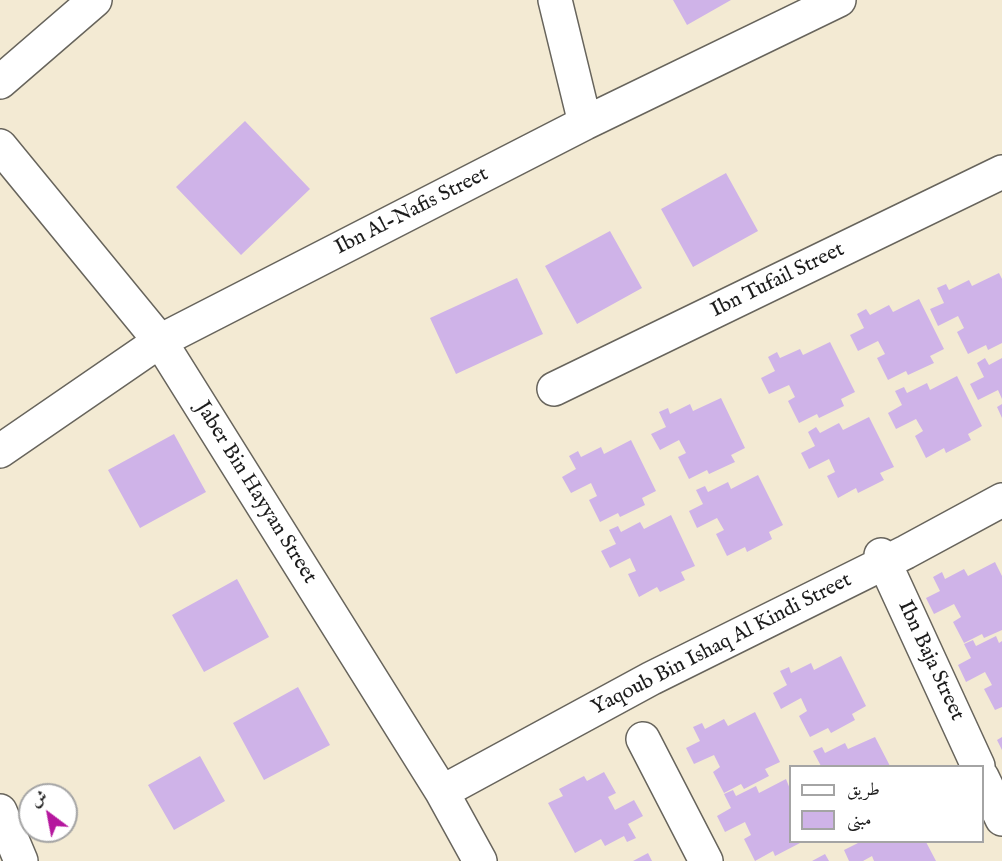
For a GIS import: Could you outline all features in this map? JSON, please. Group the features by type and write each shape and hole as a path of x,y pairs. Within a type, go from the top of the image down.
{"street":[{"path":"0,82 95,0"},
{"path":"555,0 585,123"},
{"name":"Ibn Al-Nafis Street","path":"0,451 160,341 585,123 839,0"},
{"name":"Jaber Bin Hayyan Street","path":"0,146 160,341 442,792 480,861"},
{"name":"Ibn Tufail Street","path":"554,389 1002,172"},
{"name":"Yaqoub Bin Ishaq Al Kindi Street","path":"442,792 652,678 1002,500"},
{"name":"Ibn Baja Street","path":"883,559 978,765"},
{"path":"643,739 706,861"},
{"path":"984,781 1002,819"},
{"path":"0,811 21,861"}],"building":[{"path":"673,0 731,0 687,25"},
{"path":"245,121 310,189 241,255 176,187"},
{"path":"726,173 758,231 693,267 661,209"},
{"path":"610,231 642,288 577,324 545,266"},
{"path":"999,273 1002,279 1002,343 988,350 986,345 968,354 957,332 964,328 958,316 938,326 930,309 944,303 937,288 946,284 949,290 969,280 972,286"},
{"path":"517,278 543,334 456,374 430,318"},
{"path":"919,299 944,349 930,356 934,363 908,375 906,371 888,380 877,358 885,354 878,341 858,351 850,335 864,328 857,314 866,309 870,315 889,305 893,312"},
{"path":"830,342 855,392 841,399 844,406 819,418 817,414 799,423 788,401 795,397 789,385 769,394 761,378 775,371 768,357 777,352 780,358 800,349 803,355"},
{"path":"985,358 989,365 1002,358 1002,399 998,390 978,400 970,384 984,377 977,363"},
{"path":"957,376 982,426 968,434 971,440 946,453 944,448 926,458 915,436 923,431 916,419 896,429 888,413 902,405 895,391 904,387 907,393 927,383 930,390"},
{"path":"721,398 745,448 731,455 735,462 709,474 707,470 689,479 678,457 686,453 679,440 660,450 651,434 666,427 659,412 668,408 670,414 690,404 693,411"},
{"path":"1002,404 1002,418 997,407"},
{"path":"869,417 894,467 880,473 884,480 858,493 856,488 838,498 827,476 835,472 829,459 809,469 801,453 815,446 808,432 816,427 820,433 839,423 843,430"},
{"path":"174,434 206,492 140,528 108,470"},
{"path":"631,440 656,491 642,498 645,505 620,517 618,513 600,522 589,500 597,496 591,483 571,493 562,477 576,469 569,456 578,451 581,457 601,447 604,454"},
{"path":"758,475 783,525 769,532 772,539 747,552 745,547 727,556 716,534 724,530 717,518 697,528 689,511 703,504 696,490 705,486 708,492 728,482 731,489"},
{"path":"671,515 695,566 681,572 685,580 660,592 657,587 639,597 628,574 636,571 630,558 610,568 601,551 616,544 609,530 618,526 621,532 640,522 644,529"},
{"path":"995,562 1002,576 1002,630 984,638 982,634 964,643 953,622 961,617 954,604 934,614 926,598 940,591 933,577 942,572 945,579 964,569 968,576"},
{"path":"237,579 269,637 204,672 172,615"},
{"path":"996,636 999,643 1002,641 1002,707 995,710 984,689 992,685 985,672 966,682 958,665 971,658 964,644 973,640 976,646"},
{"path":"841,656 866,706 852,714 855,720 831,733 828,728 810,737 799,716 807,711 801,698 781,709 773,693 787,685 780,671 789,667 791,673 811,663 814,670"},
{"path":"298,687 330,745 264,780 233,723"},
{"path":"755,712 780,762 765,769 769,776 744,789 741,784 724,793 713,772 720,767 714,755 694,764 686,748 700,741 693,727 702,723 705,729 724,719 728,726"},
{"path":"875,737 889,765 820,765 813,751 822,747 825,753 845,743 848,749"},
{"path":"1002,737 1002,750 997,740"},
{"path":"200,756 225,801 174,830 148,785"},
{"path":"604,772 616,793 608,797 615,810 634,800 643,816 628,824 636,838 627,842 624,836 605,846 601,839 575,853 548,803 563,796 559,789 584,776 587,781"},
{"path":"786,779 789,786 789,843 800,843 775,856 773,851 755,861 744,839 751,835 745,822 725,832 717,816 731,808 724,794 733,790 736,796 756,786 759,793"},
{"path":"858,843 927,843 936,861 874,861 872,856 863,861 849,861 844,850"},
{"path":"648,853 652,861 633,861"},
{"path":"825,854 829,861 812,861"}]}
